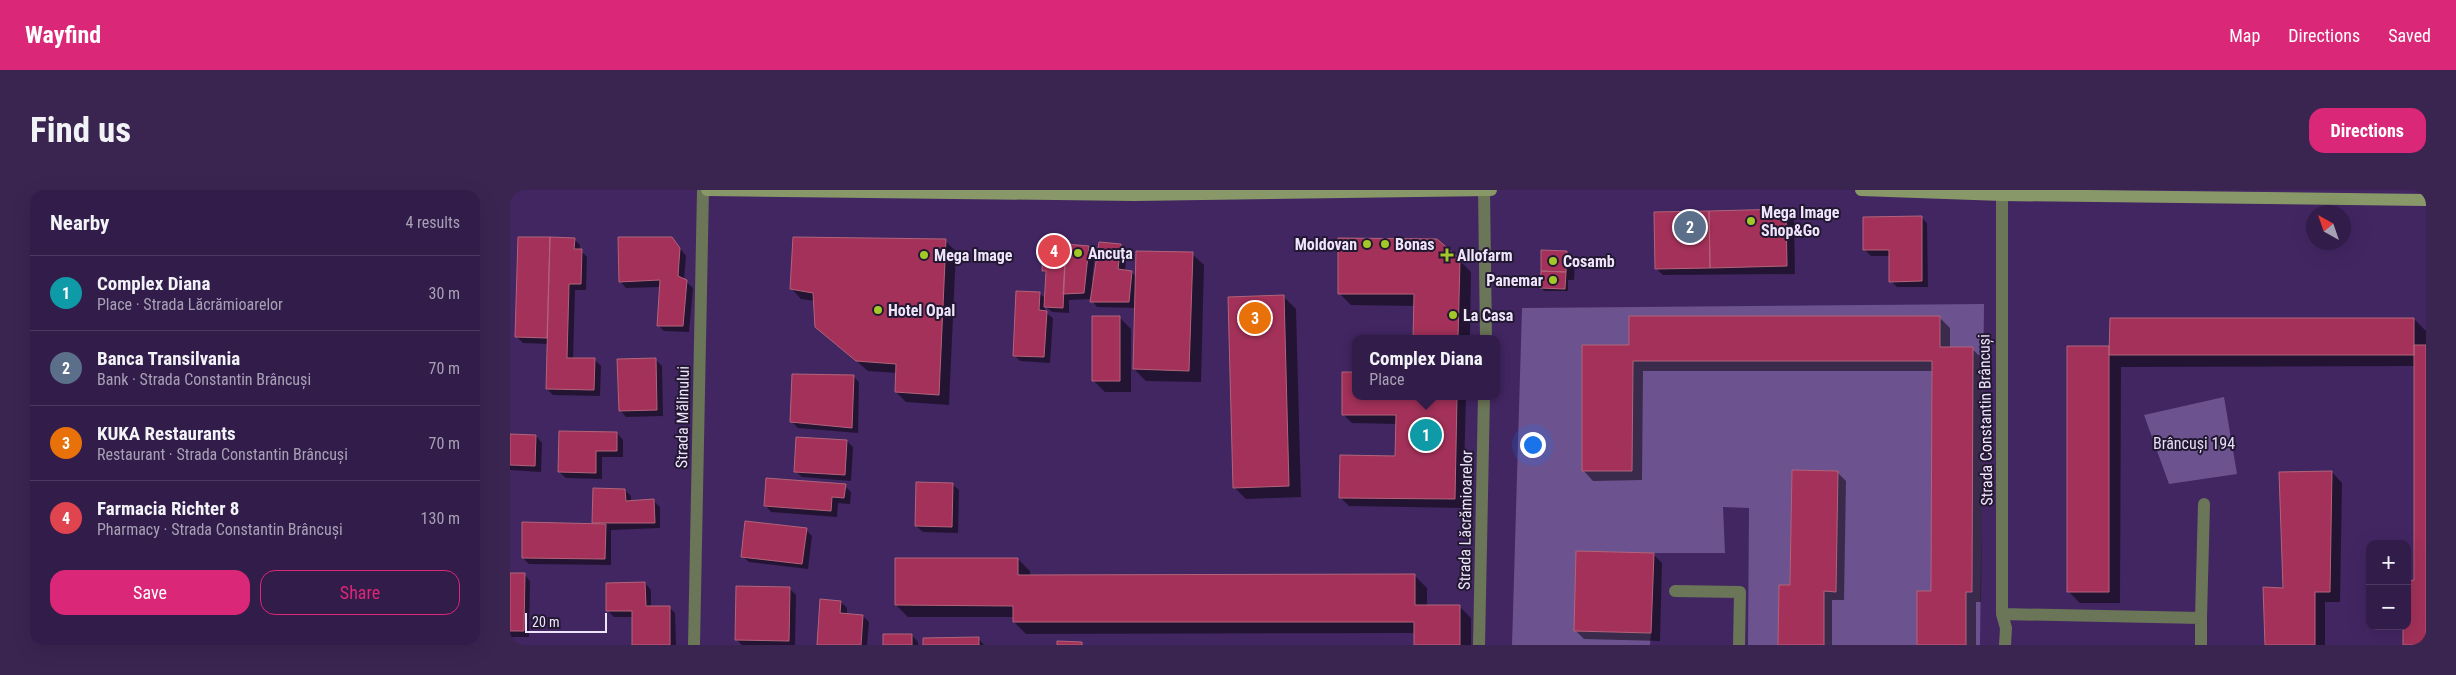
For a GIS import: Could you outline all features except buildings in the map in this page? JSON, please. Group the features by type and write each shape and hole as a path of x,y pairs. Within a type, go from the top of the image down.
{"main road":[{"path":"707,190 1004,191 1134,195 1491,190"},
{"path":"1861,190 2002,195 2093,193 2412,195 2426,200"}],"street":[{"name":"Strada Mălinului","path":"694,645 703,190"},
{"path":"1484,190 1486,335"},
{"name":"Strada Constantin Brâncuși","path":"2002,195 2002,614 2006,628 2004,645"},
{"name":"Strada Lăcrămioarelor","path":"1479,645 1484,400"},
{"path":"2201,645 2204,504"},
{"path":"1675,591 1740,592 1739,645"},
{"path":"2002,614 2202,618"}],"green space":[{"path":"1984,304 1980,645 1966,645 1966,592 1972,592 1940,347 1629,316 1629,345 1582,345 1582,471 1632,470 1633,361 1932,361 1931,591 1917,645 1824,645 1824,591 1836,591 1838,471 1792,470 1790,585 1779,586 1778,645 1748,645 1749,508 1723,507 1725,553 1654,553 1574,631 1651,633 1650,645 1512,645 1522,308"},
{"name":"Brâncuși 194","path":"2224,397 2237,474 2169,484 2144,415"}],"place":[{"name":"Mega Image Shop&Go","path":"1751,221"},
{"name":"Banca Transilvania","path":"1690,227"},
{"name":"Moldovan","path":"1367,244"},
{"name":"Bonas","path":"1385,244"},
{"name":"Farmacia Richter 8","path":"1054,251"},
{"name":"Ancuța","path":"1078,253"},
{"name":"Mega Image","path":"924,255"},
{"name":"Allofarm","path":"1447,255"},
{"name":"Cosamb","path":"1553,261"},
{"name":"Panemar","path":"1553,280"},
{"name":"Hotel Opal","path":"878,310"},
{"name":"La Casa","path":"1453,315"},
{"name":"KUKA Restaurants","path":"1255,318"},
{"name":"Complex Diana","path":"1426,435"}]}
